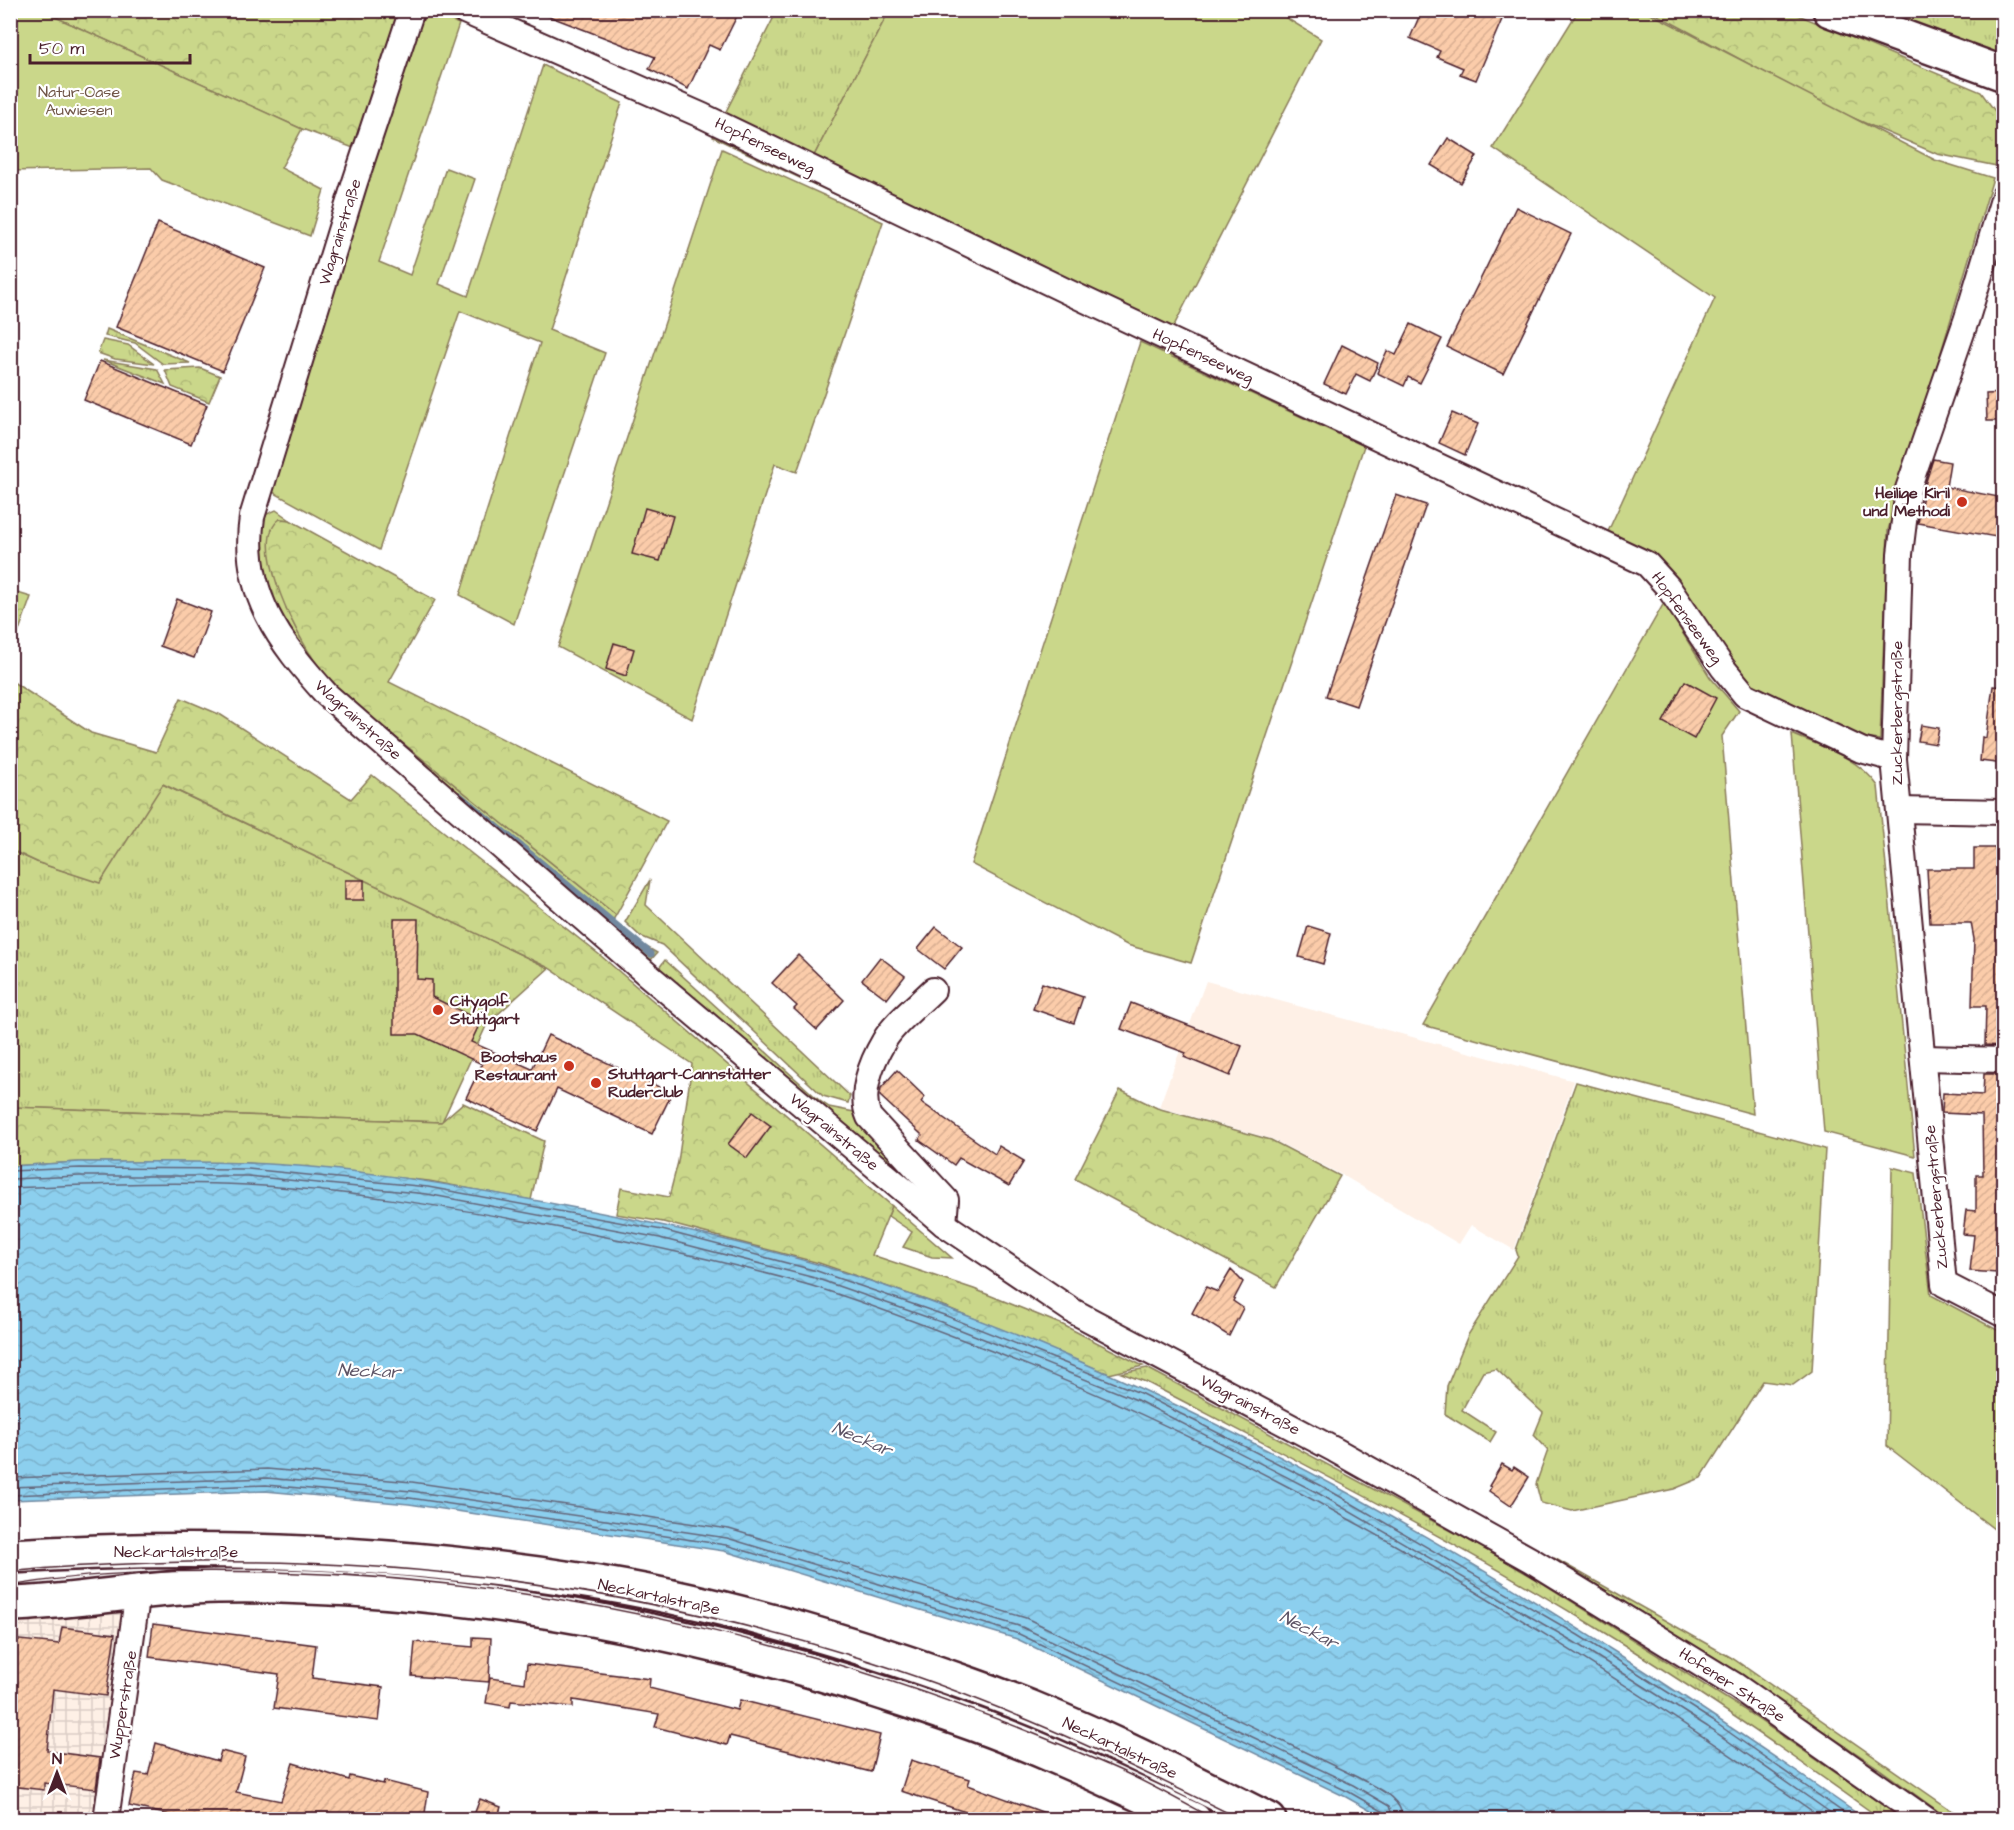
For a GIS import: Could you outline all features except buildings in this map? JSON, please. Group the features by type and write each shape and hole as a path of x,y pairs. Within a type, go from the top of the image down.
{"main road":[{"path":"1830,10 2004,74"},
{"name":"Neckartalstraße","path":"10,1556 219,1551 359,1555 582,1580 663,1597 826,1637 972,1685 1099,1737 1269,1820"},
{"name":"Neckartalstraße","path":"10,1604 138,1591 218,1586 346,1590 473,1601 575,1616 704,1642 801,1669 958,1718 1194,1820"}],"street":[{"name":"Wagrainstraße","path":"412,10 359,171 252,517 249,556 257,590 271,620 300,665 327,695 648,975 944,1224 1073,1311 1335,1450 1531,1560"},
{"name":"Hopfenseeweg","path":"462,10 703,116 1087,301 1647,564 1668,587 1723,668 1745,695 1862,750 1894,759"},
{"name":"Zuckerbergstraße","path":"2002,1307 1944,1284 1894,759 1900,554 1908,489 1967,318 2004,196"},
{"path":"1899,810 2004,812"},
{"name":"Wagrainstraße","path":"933,990 884,1040 867,1083 864,1104 869,1117 946,1200 944,1224"},
{"path":"1924,1058 2004,1060"},
{"name":"Hofener Straße","path":"1531,1560 1736,1686 1927,1820"},
{"name":"Wupperstraße","path":"106,1820 138,1591"}],"shaded area":[{"path":"1206,981 1574,1081 1514,1250 1471,1225 1459,1244 1344,1176 1272,1139 1159,1107"},
{"path":"122,1611 98,1819 11,1820 11,1621"}],"green space":[{"name":"Natur-Oase Auwiesen","path":"10,11 42,11 302,129 281,168 324,190 310,236 162,180 151,168 11,171"},
{"path":"42,11 401,11 359,150 302,129"},
{"path":"423,11 430,11 459,24 379,262 410,275 446,168 475,179 439,284 468,296 543,65 622,103 549,330 605,353 514,624 460,595 540,343 460,311 379,550 269,490"},
{"path":"777,11 889,11 802,179 713,137"},
{"path":"889,11 1275,11 1321,39 1163,347 802,179"},
{"path":"1578,11 1646,11 1935,160 1993,178 1888,530 1880,740 1864,738 1752,687 1605,538 1715,298 1493,148"},
{"path":"1650,11 1789,11 1981,92 2000,118 1997,166 1937,154 1837,111"},
{"path":"1864,11 2003,11 2003,56"},
{"path":"722,149 883,222 797,472 775,464 692,719 558,647"},
{"path":"107,329 190,363 163,364 135,343 105,336"},
{"path":"103,340 128,345 154,364 115,359 98,353"},
{"path":"1140,342 1364,446 1191,963 1127,945 971,864"},
{"path":"103,360 157,369 165,384"},
{"path":"200,368 220,376 209,402 172,387 165,370"},
{"path":"276,510 290,520 280,519 286,609 310,655 342,694 616,915 613,920 638,942 657,953 651,960 339,698 281,620 266,583 260,544 261,524 267,514"},
{"path":"280,519 290,520 435,600 389,682 667,821 616,915 342,694 329,679 303,642 277,585 269,546 272,530"},
{"path":"10,591 31,597 11,653"},
{"path":"1664,603 1710,677 1739,711 1722,736 1753,1114 1423,1025"},
{"path":"10,680 91,733 156,752 181,698 221,715 351,799 372,775 601,956 892,1206 872,1255 974,1289 1063,1325 1143,1366 1109,1374 946,1307 819,1263 663,1222 616,1214 621,1188 669,1197 678,1162 692,1064 549,968 163,784 100,883 39,863 11,850"},
{"path":"1792,734 1850,760 1870,776 1878,786 1915,1156 1824,1132"},
{"path":"162,784 549,968 487,1024 442,1122 10,1107 10,850 39,863 100,882"},
{"path":"650,880 646,905 850,1096 848,1103 823,1096 662,945 640,936 625,922"},
{"path":"665,960 820,1101 829,1107 854,1112 861,1124 932,1200 659,968"},
{"path":"1576,1082 1825,1149 1812,1371 1793,1385 1763,1381 1701,1478 1674,1489 1572,1511 1541,1503 1536,1484 1548,1450 1534,1435 1543,1413 1496,1369 1483,1372 1462,1410 1496,1432 1490,1442 1445,1414 1447,1386 1468,1335 1518,1256 1516,1250"},
{"path":"1120,1090 1157,1108 1271,1140 1340,1176 1276,1287 1075,1179"},
{"path":"463,1103 544,1141 531,1200 429,1181 249,1163 80,1162 11,1166 11,1107 441,1122"},
{"path":"1892,1167 1916,1173 1931,1295 2003,1333 2003,1536 1887,1446"},
{"path":"892,1206 952,1258 932,1257 903,1247 912,1232 888,1216"},
{"path":"1147,1368 1485,1549 1541,1582 1743,1709 1903,1819 1881,1819 1674,1677 1491,1566 1262,1442 1146,1382 1121,1373"},
{"path":"1554,1558 1732,1658 1964,1819 1949,1819 1877,1767 1726,1666"}],"water":[{"name":"Neckar","path":"80,1162 204,1162 282,1165 358,1172 470,1189 579,1208 752,1246 820,1265 960,1313 1098,1369 1232,1432 1363,1502 1492,1576 1619,1654 1865,1819 1385,1819 1346,1797 1017,1639 724,1551 409,1504 265,1491 11,1500 11,1166"}],"waterway":[{"path":"459,795 651,954"}],"tram line":[{"path":"10,1572 151,1563 329,1564 417,1570 506,1580 681,1611 853,1656 953,1690 1099,1751 1242,1820"},
{"path":"10,1586 108,1574 273,1572 381,1578 489,1589 597,1606 703,1628 809,1656 913,1689 1015,1726 1115,1768 1215,1820"}],"place":[{"name":"Heilige Kiril und Methodi","path":"1962,502"},
{"name":"Citygolf Stuttgart","path":"438,1010"},
{"name":"Bootshaus Restaurant","path":"569,1066"},
{"name":"Stuttgart-Cannstatter Ruderclub","path":"596,1083"}]}
